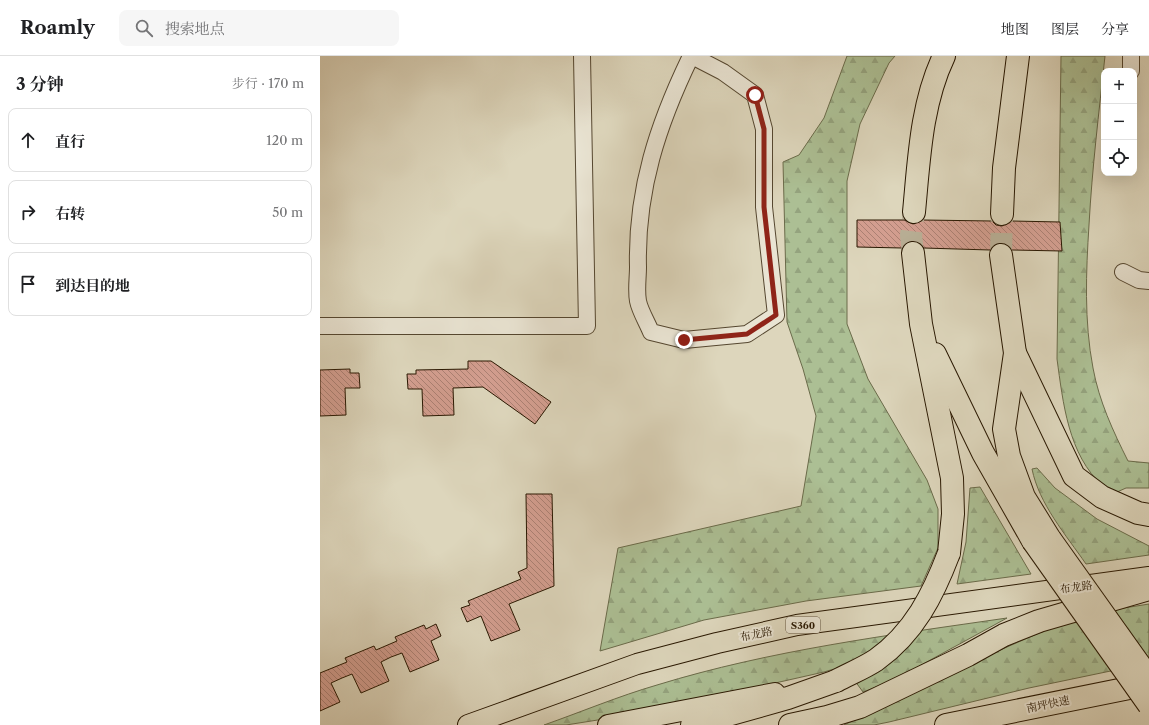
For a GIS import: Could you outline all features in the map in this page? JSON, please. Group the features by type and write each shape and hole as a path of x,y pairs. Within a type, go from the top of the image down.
{"highway":[{"path":"914,212 923,125 936,72 944,56"},
{"path":"1002,214 1004,168 1018,56"},
{"path":"692,725 788,698 836,681 876,661 900,640 920,615 938,582 948,553 953,514 952,478 921,324 913,253"},
{"path":"1001,255 1015,354 1004,429 1009,456 1024,498 1042,540 1149,678"},
{"path":"921,324 982,453 1042,540 1149,705"},
{"path":"1015,354 1074,476 1102,497 1138,513 1149,515"},
{"path":"790,725 827,717 860,707 961,658 1004,635 1039,621 1149,589"},
{"name":"南坪快速","path":"946,725 1149,684"}],"main road":[{"name":"布龙路","path":"468,725 637,664 797,625 1149,577"},
{"path":"608,725 836,681"}],"street":[{"path":"320,326 587,326 582,56"},
{"path":"692,56 723,72 755,95 764,129 764,207 776,315 747,334 684,340 651,332 638,301 637,250 642,199 653,150 669,102 692,56"},
{"path":"1131,56 1131,68"},
{"path":"1123,272 1139,280 1149,281"}],"green space":[{"path":"847,56 895,56 889,63 860,124 847,181 847,324 868,379 927,480 938,509 938,548 921,586 806,601 704,620 600,651 618,548 801,506 816,416 803,369 787,322 783,162 799,155 824,118"},
{"path":"1061,56 1105,56 1104,68 1101,68 1101,95 1089,225 1087,279 1088,332 1093,368 1107,416 1128,461 1149,463 1149,488 1126,488 1117,492 1107,489 1091,473 1082,459 1069,427 1057,359"},
{"path":"1037,468 1055,488 1097,519 1149,546 1149,555 1086,564 1047,507 1032,469"},
{"path":"980,487 1031,574 957,584 966,542 970,488"},
{"path":"1149,604 1149,663 1029,688 889,722 874,725 844,725 968,664 1062,623 1124,608"},
{"path":"1007,618 892,681 863,692 844,666 824,672 642,713 566,725 544,725 643,689 743,662 831,645"}],"building":[{"path":"857,220 905,220 913,224 923,220 992,221 996,225 1002,226 1012,221 1060,222 1062,251 1012,250 1006,244 1000,243 994,245 990,250 924,248 918,242 912,241 906,243 902,248 857,247"},
{"path":"468,361 491,361 551,402 535,424 483,387 453,388 454,415 423,416 422,389 408,389 407,374 416,374 416,370 468,369"},
{"path":"350,369 350,373 359,373 360,388 345,388 346,415 320,416 320,370"},
{"path":"526,494 552,494 554,586 509,604 520,630 491,641 481,616 467,622 461,608 470,605 468,601 521,579 518,572 527,568"},
{"path":"436,624 441,636 431,641 439,660 410,672 402,653 391,657 381,662 389,681 361,693 352,674 342,678 331,683 340,702 320,711 320,673 347,662 345,658 374,646 376,650 397,641 395,637 424,625 426,629"}],"tunnel":[{"path":"913,253 911,235 914,212"},
{"path":"1001,255 1002,214"}],"route":[{"path":"684,340 747,334 776,315 764,207 764,129 755,95"}]}
